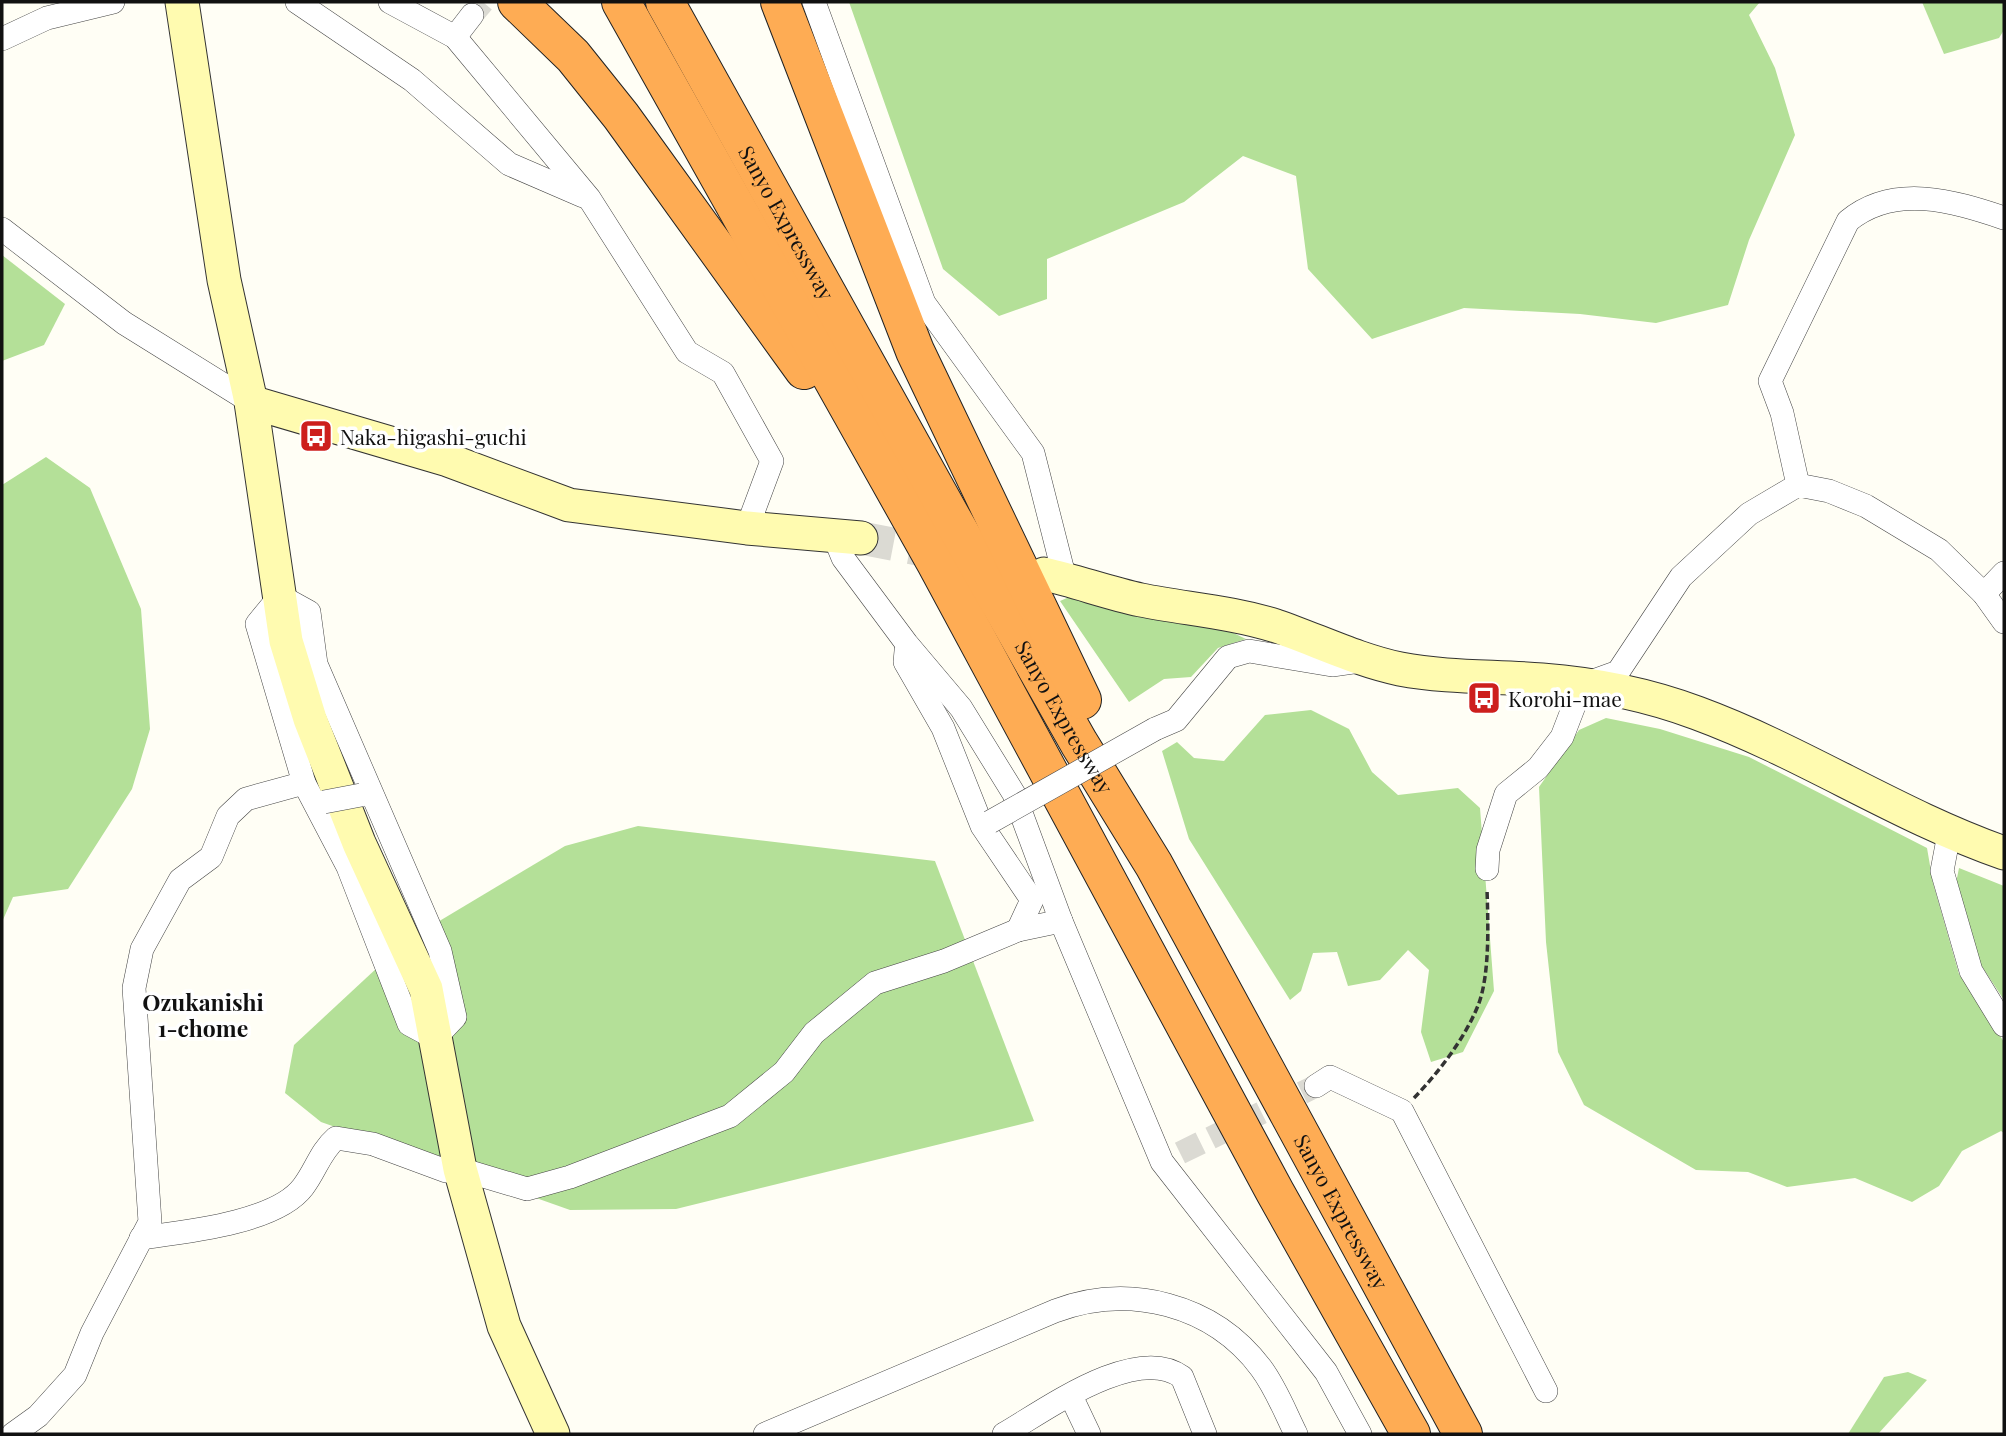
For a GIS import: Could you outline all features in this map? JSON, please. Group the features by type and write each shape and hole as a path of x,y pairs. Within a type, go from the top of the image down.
{"highway":[{"path":"517,2 573,56 621,116 798,359 967,648 1275,1192"},
{"name":"Sanyo Expressway","path":"621,2 936,563 1275,1192 1411,1434"},
{"name":"Sanyo Expressway","path":"665,2 977,563 1079,743 1154,865 1462,1434"},
{"path":"780,2 915,351 1121,782 1154,865"}],"street":[{"path":"2,39 47,18 113,2"},
{"path":"182,2 224,280 251,402 286,641 310,719 359,843 426,989 460,1169 504,1326 553,1434"},
{"path":"297,2 412,80 509,164 589,198"},
{"path":"390,2 456,37 589,198 687,352 723,373 772,461 747,528"},
{"path":"814,2 924,303 1032,453 1054,577 1139,599 1224,613 1275,626 1366,660 1465,678 1541,680 1583,685 1633,694 1696,712 1814,764 1950,834 2004,853"},
{"path":"456,37 472,15"},
{"path":"1798,485 1782,413 1770,381 1848,221 1860,210 1885,200 1915,197 1968,206 2004,218"},
{"path":"2,229 124,323 251,402 448,460 569,505 747,528 848,537 843,558 907,644 961,708 1014,793 1061,921 1171,1158 1326,1372 1360,1434"},
{"path":"1487,869 1488,850 1506,794 1538,768 1562,737 1583,685 1618,672 1681,577 1749,514 1798,485 1829,491 1866,506 1939,550 1984,594 2004,622"},
{"path":"1984,594 2004,573"},
{"path":"281,596 257,624 304,783 319,803 348,867 409,1024 435,1038"},
{"path":"281,596 309,611 316,664 366,794 440,951 455,1017 435,1038"},
{"path":"907,644 905,662 943,728 986,824 1032,900 1018,930"},
{"path":"986,824 1155,729 1176,720 1228,657 1249,651 1332,664 1366,660"},
{"path":"13,1434 37,1416 75,1375 92,1333 150,1222 134,988 142,949 180,880 211,858 228,816 246,799 304,783"},
{"path":"319,803 366,794"},
{"path":"1950,834 1942,871 1945,884 1971,971 2004,1026"},
{"path":"141,1238 232,1225 274,1207 302,1189 324,1149 336,1138 373,1143 446,1171 460,1169 527,1189 570,1177 730,1116 784,1072 814,1033 875,983 944,961 1018,930 1061,921"},
{"path":"1316,1086 1330,1077 1402,1111 1546,1391"},
{"path":"765,1434 1055,1311 1096,1299 1126,1297 1189,1312 1231,1338 1261,1369 1296,1434"},
{"path":"1004,1434 1126,1369 1166,1369 1182,1377 1205,1434"},
{"path":"1071,1396 1089,1434"}],"path":[{"path":"1402,1111 1446,1060 1479,1002 1488,921 1487,869"}],"green space":[{"path":"849,2 1760,2 1749,15 1775,68 1795,135 1749,240 1728,305 1656,323 1580,314 1464,308 1372,339 1308,269 1296,176 1243,156 1184,202 1047,259 1047,299 999,316 943,269"},
{"path":"1922,2 2004,2 2004,30 1999,38 1944,54"},
{"path":"2,255 65,304 44,345 2,361"},
{"path":"46,457 90,488 141,609 150,729 132,789 68,889 13,897 2,922 2,485"},
{"path":"1076,594 1225,629 1246,639 1218,648 1191,677 1164,679 1129,702 1060,601"},
{"path":"1311,710 1349,729 1372,772 1398,795 1458,788 1480,808 1494,991 1463,1052 1431,1062 1421,1032 1429,970 1408,950 1380,980 1348,986 1337,952 1313,953 1301,991 1290,1000 1189,839 1162,751 1177,742 1194,758 1224,761 1265,715"},
{"path":"1606,718 1660,729 1749,757 1927,848 1933,883 1959,974 2004,1042 2004,1133 2001,1131 1962,1151 1939,1186 1912,1202 1855,1178 1787,1187 1748,1172 1696,1170 1584,1105 1558,1052 1546,942 1539,787 1579,730"},
{"path":"638,826 935,861 1034,1121 676,1209 570,1210 321,1122 285,1093 294,1045 406,941 565,846"},
{"path":"1959,868 2004,886 2004,1000 1979,962 1956,883"},
{"path":"1908,1372 1927,1380 1878,1434 1848,1434 1884,1377"}],"tunnel":[{"path":"472,15 483,2"},
{"path":"861,538 949,555"},
{"path":"1180,1153 1316,1086"}],"place":[{"name":"Naka-higashi-guchi","path":"316,436"},
{"name":"Korohi-mae","path":"1484,698"}],"district":[{"name":"Ozukanishi 1-chome","path":"203,1014"}]}
